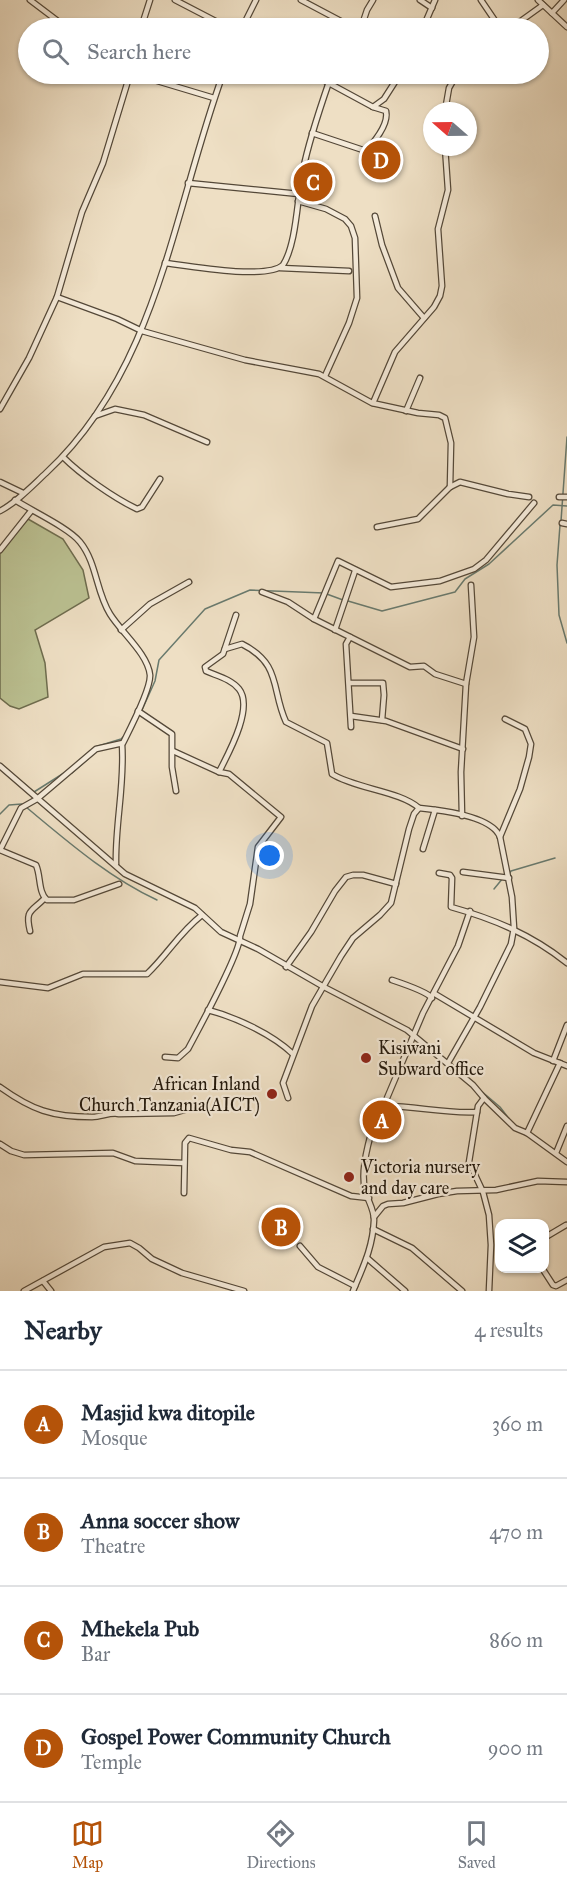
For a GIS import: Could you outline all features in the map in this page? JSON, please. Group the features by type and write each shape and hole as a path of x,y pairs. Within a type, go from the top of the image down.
{"street":[{"path":"30,0 54,18"},
{"path":"144,18 150,0"},
{"path":"175,0 210,18"},
{"path":"247,18 256,0"},
{"path":"301,0 335,18"},
{"path":"364,18 373,0"},
{"path":"420,0 432,8"},
{"path":"428,18 435,0"},
{"path":"481,0 493,18"},
{"path":"538,0 567,27"},
{"path":"552,13 564,0"},
{"path":"525,18 543,5"},
{"path":"0,409 33,349 57,297 82,212 106,154 129,84"},
{"path":"165,84 214,99"},
{"path":"0,511 23,493 75,444 117,383 142,331 160,282 219,84"},
{"path":"280,268 286,261 291,246 312,133 328,84"},
{"path":"312,133 366,151 384,124 386,111 374,107 333,84"},
{"path":"374,107 384,99 394,84"},
{"path":"447,102 451,84"},
{"path":"374,403 395,352 439,298 442,286 438,229 448,190 446,156"},
{"path":"188,183 299,194"},
{"path":"298,201 326,209 345,219 351,226 355,238 357,290 355,305 325,376"},
{"path":"375,216 382,245 398,288 424,318"},
{"path":"165,263 236,271 272,271 280,268 349,271"},
{"path":"57,297 142,331 245,360 325,376 366,401 406,411 439,415 445,418 451,444 450,487"},
{"path":"406,411 420,378"},
{"path":"95,416 115,410 144,415 207,442"},
{"path":"63,457 74,469 122,502 137,509 142,507 160,479"},
{"path":"0,482 23,493"},
{"path":"377,527 418,519 456,483 465,482 508,494 529,497"},
{"path":"559,497 567,497"},
{"path":"15,500 80,542 89,558 105,605 138,651 150,673 148,687 122,744 122,770 115,838 116,864"},
{"path":"314,619 337,562 386,586 440,580 474,569 486,560 534,503"},
{"path":"0,550 31,511"},
{"path":"335,630 355,571"},
{"path":"121,630 144,608 189,582"},
{"path":"462,816 462,749 466,684 474,641 471,585"},
{"path":"262,592 288,602 314,619 410,667 424,666 432,673 466,684"},
{"path":"219,772 240,726 243,705 240,690 227,679 205,669 205,666 222,656 236,615"},
{"path":"350,637 346,644 351,727"},
{"path":"225,649 242,644 252,649 260,657 274,679 286,722 327,743 332,774 404,800 419,808 462,816 494,827 500,837 509,878 514,928 506,957 448,1062"},
{"path":"349,683 383,683 382,720"},
{"path":"138,711 170,732 173,751 172,767 177,791"},
{"path":"351,716 382,720 462,749"},
{"path":"500,837 520,789 531,747 525,729 505,719"},
{"path":"119,884 74,900 52,902 44,899 41,894 36,865 0,850 18,811 37,799 96,749 122,744"},
{"path":"165,1057 178,1058 188,1050 208,1010 240,941 250,904 258,847 281,817 229,774 219,772 173,751"},
{"path":"0,765 126,874 195,908 221,932 258,949 286,967 407,1030 448,1062 515,1128 527,1133 567,1162"},
{"path":"288,1098 283,1083 312,1006 353,938 391,903 409,829 414,813 419,808"},
{"path":"423,849 435,810"},
{"path":"463,872 509,878"},
{"path":"439,873 450,875 452,878 450,906 514,928 531,937 567,963"},
{"path":"286,967 311,932 334,891 346,877 353,874 363,875 396,884"},
{"path":"30,931 28,914 44,899"},
{"path":"300,1245 318,1267 354,1289 372,1241 374,1217 365,1192 364,1178 369,1142 381,1111 386,1106 387,1098 413,1036 458,946 470,911"},
{"path":"0,982 48,988 83,974 147,974 167,954 177,937 201,915"},
{"path":"392,980 414,990 425,992 474,1017 534,1053 567,1066"},
{"path":"208,1010 224,1014 262,1033 285,1046 293,1054"},
{"path":"553,1061 567,1025"},
{"path":"527,1133 560,1063"},
{"path":"0,1087 22,1103 50,1114 93,1117 113,1113 174,1113 188,1109"},
{"path":"484,1098 478,1106 469,1162 483,1192 489,1215 491,1245 489,1291"},
{"path":"386,1106 477,1112"},
{"path":"556,1153 567,1126"},
{"path":"184,1192 185,1143 187,1139 194,1138 231,1150 250,1152 351,1196 369,1198"},
{"path":"0,1144 24,1155 112,1153 135,1161 184,1163"},
{"path":"374,1217 383,1206 388,1204 457,1191 483,1192 538,1181 567,1182"},
{"path":"549,1235 566,1225"},
{"path":"373,1229 412,1248 459,1290"},
{"path":"24,1291 104,1247 130,1243 152,1259 170,1268 244,1291"},
{"path":"367,1258 405,1291"},
{"path":"545,1273 555,1288 567,1280"},
{"path":"43,1281 51,1291"},
{"path":"221,1291 223,1284"}],"green space":[{"path":"28,519 63,539 83,570 89,598 35,630 45,663 48,697 19,709 10,706 0,698 0,550"}],"waterway":[{"path":"561,521 567,437"},
{"path":"348,601 382,611 455,592 465,579 489,564 553,505 567,506"},
{"path":"560,525 557,565 559,615 567,643"},
{"path":"142,710 155,681 159,660 205,609 250,590 324,593 343,600"},
{"path":"95,747 124,736"},
{"path":"72,773 88,759"},
{"path":"21,781 34,792 64,773"},
{"path":"0,814 9,805 22,804"},
{"path":"26,807 105,869 157,900"},
{"path":"509,874 511,871 555,858"},
{"path":"494,889 503,878"},
{"path":"480,1090 500,1107 510,1120"},
{"path":"558,1152 566,1159"}],"place":[{"name":"Gospel Power Community Church","path":"381,160"},
{"name":"Mhekela Pub","path":"313,182"},
{"name":"Kisiwani Subward office","path":"366,1058"},
{"name":"African Inland Church Tanzania(AICT)","path":"272,1094"},
{"name":"Masjid kwa ditopile","path":"382,1120"},
{"name":"Victoria nursery and day care","path":"349,1177"},
{"name":"Anna soccer show","path":"281,1227"}]}
